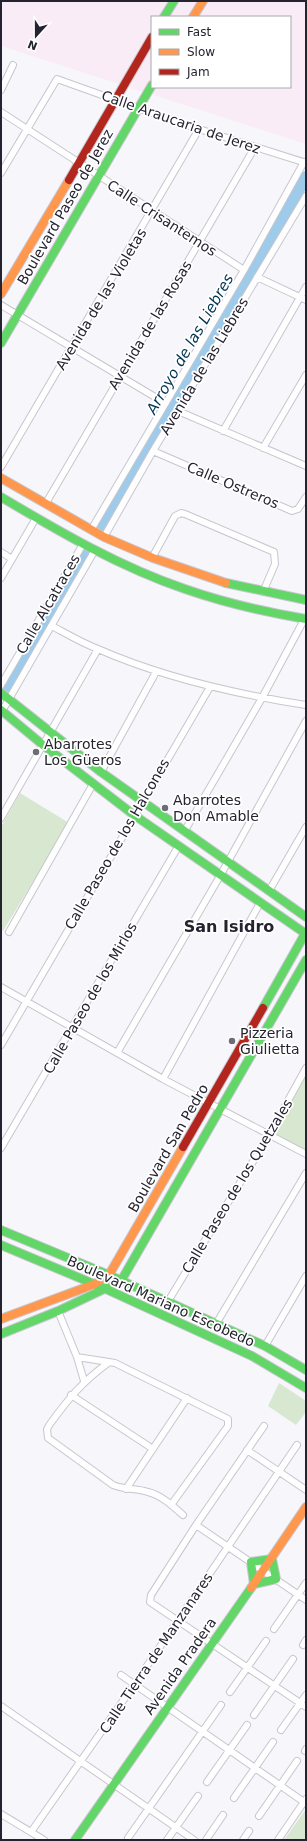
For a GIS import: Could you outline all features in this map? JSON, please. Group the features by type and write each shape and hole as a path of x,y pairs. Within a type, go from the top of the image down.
{"main road":[{"path":"165,16 174,1"},
{"path":"194,16 203,1"},
{"name":"Boulevard Paseo de Jerez","path":"1,294 79,164 151,39"},
{"name":"Boulevard Paseo de Jerez","path":"1,343 151,87"},
{"path":"1,478 104,537 152,558 209,579 263,592 306,600"},
{"path":"1,496 82,544 132,569 182,589 245,607 305,619"},
{"path":"1,693 101,772 306,917"},
{"path":"1,712 93,784 178,847 306,933"},
{"name":"Boulevard San Pedro","path":"1,1319 94,1284 109,1275 306,933"},
{"name":"Boulevard San Pedro","path":"121,1281 306,960"},
{"name":"Boulevard Mariano Escobedo","path":"1,1230 109,1275 265,1346 306,1370"},
{"name":"Boulevard Mariano Escobedo","path":"1,1245 106,1288 259,1360 306,1388"},
{"path":"1,1334 58,1311 121,1281"},
{"name":"Avenida Pradera","path":"75,1840 166,1707 272,1559 306,1507"},
{"path":"272,1559 276,1579 254,1584 251,1562 272,1559"}],"street":[{"path":"1,90 13,66"},
{"name":"Calle Araucaria de Jerez","path":"28,128 57,79 199,129 305,162"},
{"name":"Calle Crisantemos","path":"1,112 28,128 79,164 244,270"},
{"path":"1,173 28,128"},
{"name":"Avenida de las Violetas","path":"1,467 199,129"},
{"name":"Avenida de las Rosas","path":"46,504 255,147"},
{"path":"91,530 244,270 305,162"},
{"name":"Avenida de las Liebres","path":"104,537 153,451 306,196"},
{"path":"257,276 303,298"},
{"path":"223,431 303,298 306,287"},
{"path":"1,305 165,403"},
{"path":"263,448 306,375"},
{"path":"178,411 304,465 306,459"},
{"name":"Calle Ostreros","path":"153,451 292,511 298,509 306,497"},
{"path":"152,558 175,516 181,513 185,514 274,552 275,564 263,592"},
{"path":"1,578 36,518"},
{"name":"Calle Alcatraces","path":"1,685 82,544"},
{"path":"1,712 10,699 95,550"},
{"path":"1,552 12,559"},
{"path":"184,832 262,698 305,619"},
{"path":"52,626 98,650 156,672 210,687 306,706"},
{"path":"1,818 98,650"},
{"path":"101,772 156,672"},
{"name":"Calle Paseo de los Halcones","path":"1,1045 142,801 210,687"},
{"path":"117,1053 228,862 306,721"},
{"path":"9,932 93,784"},
{"path":"269,891 306,827"},
{"name":"Calle Paseo de los Mirlos","path":"1,1148 178,847"},
{"path":"164,1079 260,903"},
{"path":"1,988 164,1079 306,1154"},
{"name":"Calle Paseo de los Quetzales","path":"167,1302 269,1135 306,1068"},
{"path":"216,1324 306,1173"},
{"path":"265,1346 306,1276"},
{"path":"58,1311 77,1357 84,1381"},
{"path":"77,1357 115,1363 228,1419 229,1423 172,1505"},
{"path":"108,1363 84,1381 71,1395 47,1429 48,1438 106,1481 126,1489 148,1492 172,1505 183,1515"},
{"path":"71,1395 153,1448"},
{"path":"126,1489 187,1398"},
{"path":"264,1426 196,1524 151,1595 150,1602 303,1705"},
{"name":"Calle Tierra de Manzanares","path":"31,1832 82,1761 177,1619 229,1547 297,1445"},
{"path":"248,1450 306,1490"},
{"path":"196,1524 306,1600"},
{"path":"274,1629 306,1583"},
{"path":"230,1692 266,1641"},
{"path":"254,1715 293,1659"},
{"path":"121,1675 280,1786 305,1801 278,1840"},
{"path":"281,1730 303,1705 306,1695"},
{"path":"128,1838 203,1733 221,1705"},
{"path":"1,1706 194,1840"},
{"path":"207,1782 247,1725"},
{"path":"234,1798 273,1742"},
{"path":"259,1816 297,1761"},
{"path":"167,1840 198,1796"},
{"path":"1,1814 44,1840"},
{"path":"206,1840 223,1815"},
{"path":"243,1840 249,1831"}],"shaded area":[{"path":"1,1 306,1 306,144 1,46"}],"green space":[{"path":"20,793 69,823 3,931 1,930 1,827"},
{"path":"306,1071 306,1150 273,1133"},
{"path":"279,1383 306,1401 306,1412 296,1425 268,1406"},
{"path":"306,1809 306,1840 284,1840"}],"waterway":[{"name":"Arroyo de las Liebres","path":"101,528 306,177"},
{"name":"Arroyo de las Liebres","path":"7,688 86,553"}],"traffic: fast":[{"path":"165,16 174,1"},
{"path":"1,343 151,87"},
{"path":"1,497 91,548 161,580 230,603 306,619"},
{"path":"226,583 306,600"},
{"path":"1,693 101,772 306,917"},
{"path":"1,710 43,745 134,815 306,934"},
{"path":"263,1008 306,932"},
{"path":"1,1334 58,1311 121,1281 306,960"},
{"path":"1,1230 109,1275 265,1346 306,1370"},
{"path":"1,1245 106,1289 252,1356 306,1388"},
{"path":"272,1559 276,1579 254,1584 251,1562 272,1559"},
{"path":"75,1840 251,1588"}],"traffic: slow":[{"path":"194,16 203,1"},
{"path":"1,294 69,180"},
{"path":"1,478 104,537 153,558 226,583"},
{"path":"1,1319 95,1284 109,1275 183,1147"},
{"path":"251,1588 306,1507"}],"traffic: jam":[{"path":"69,180 151,39"},
{"path":"183,1147 263,1008"}],"place":[{"name":"Abarrotes Los Güeros","path":"36,752"},
{"name":"Abarrotes Don Amable","path":"165,808"},
{"name":"Pizzeria Giulietta","path":"232,1041"}],"district":[{"name":"San Isidro","path":"229,926"}]}
